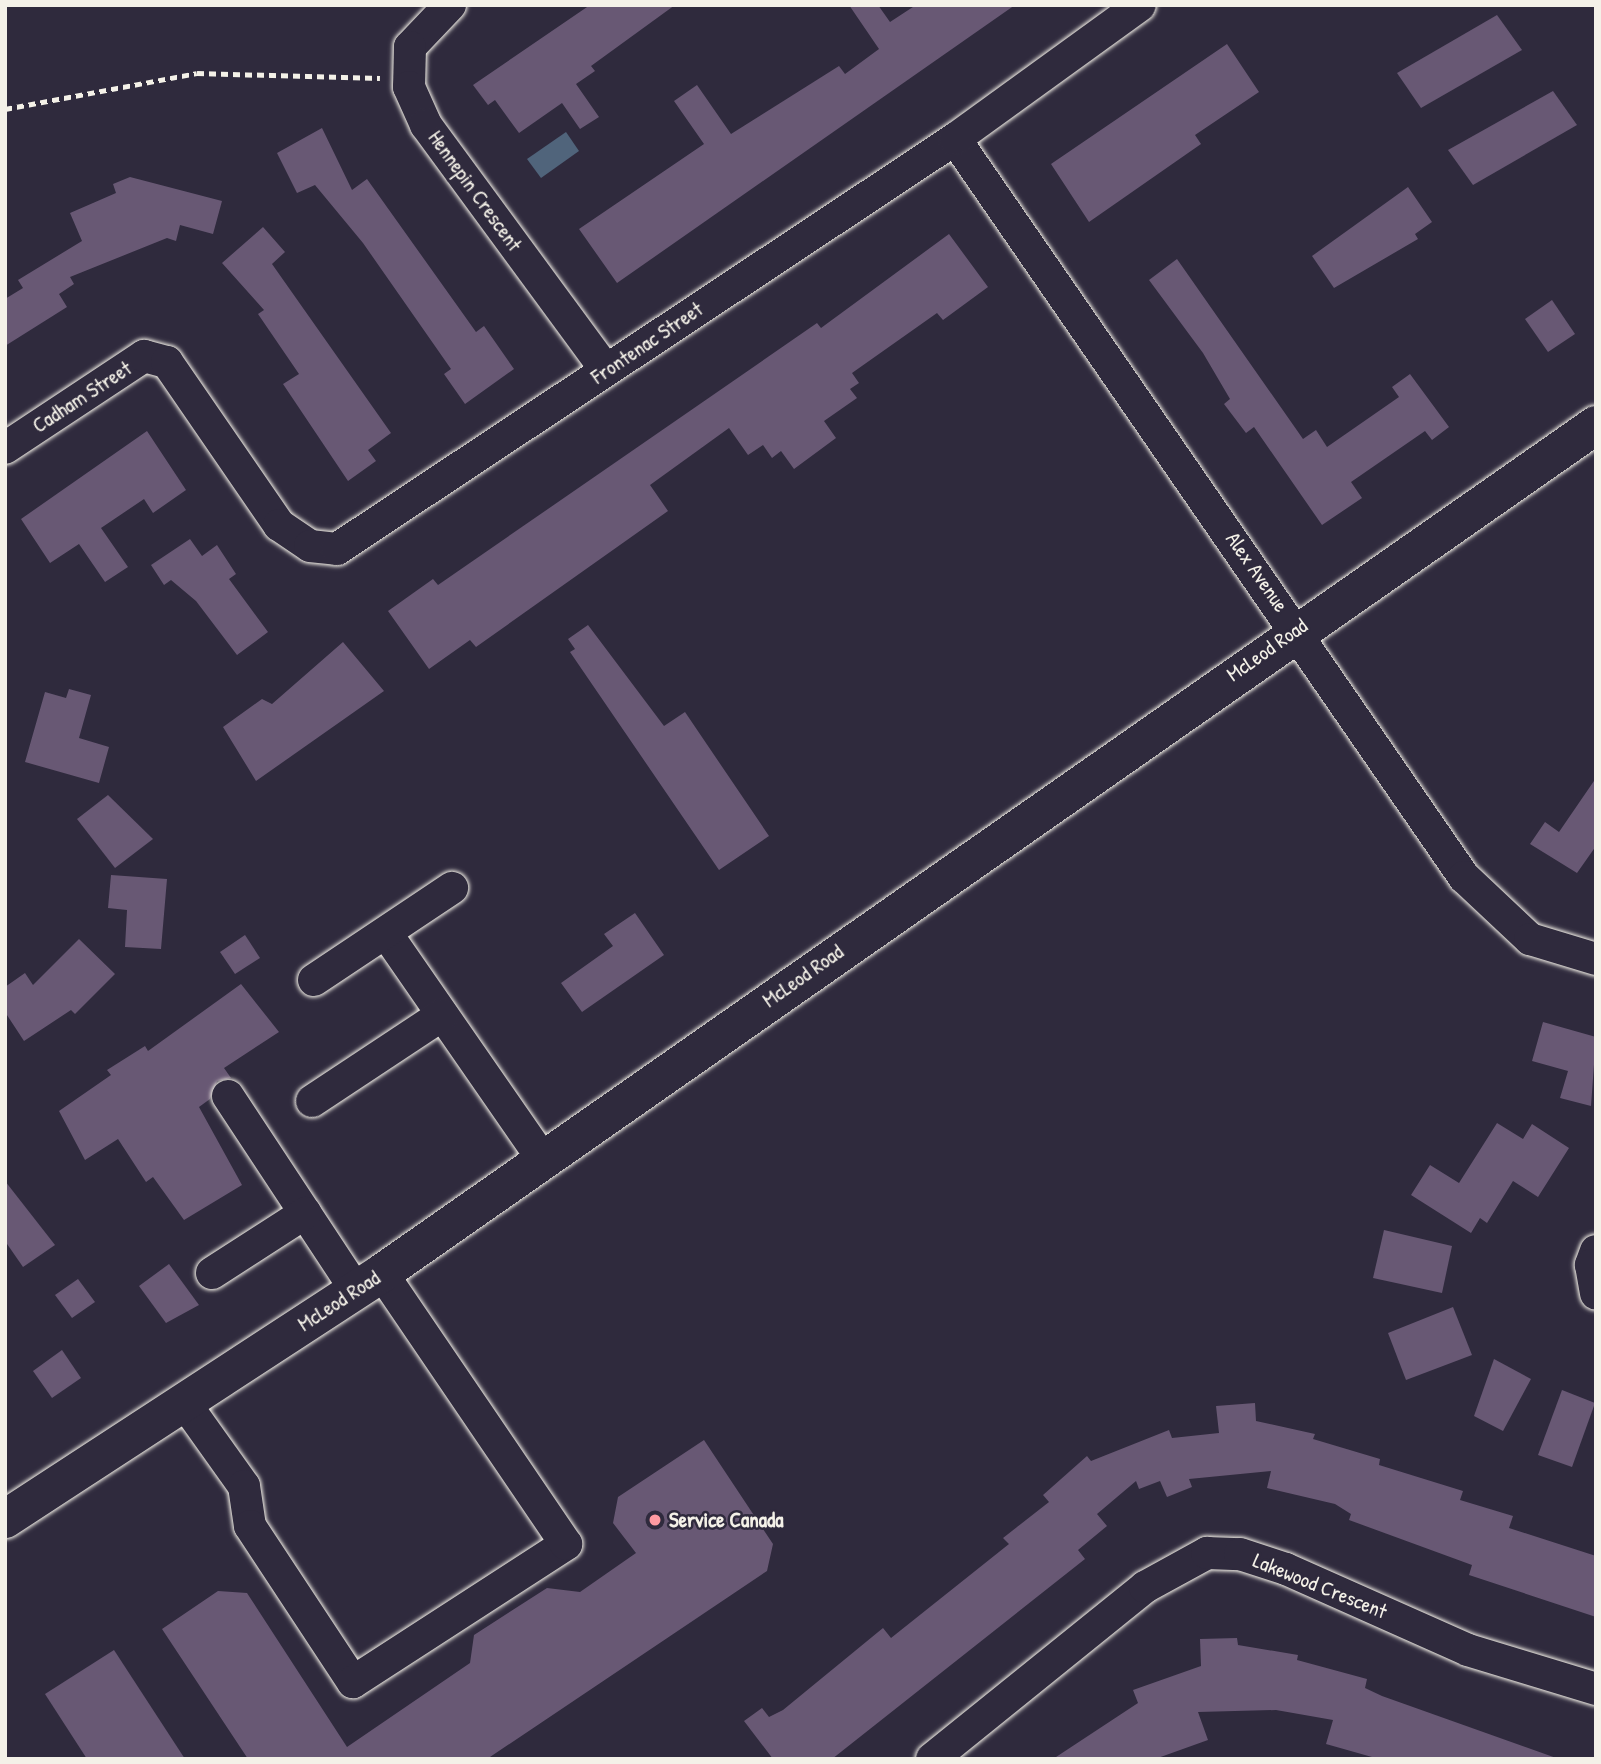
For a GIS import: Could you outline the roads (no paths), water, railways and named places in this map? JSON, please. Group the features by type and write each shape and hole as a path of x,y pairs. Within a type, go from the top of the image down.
{"main road":[{"name":"McLeod Road","path":"5,1519 369,1281 1297,629 1596,425"}],"street":[{"name":"Hennepin Crescent","path":"450,5 410,47 409,77 426,125 606,370"},
{"name":"Frontenac Street","path":"187,391 279,525 310,545 337,549 955,139 1140,5"},
{"name":"Alex Avenue","path":"955,139 1297,629 1464,877 1531,939 1596,959"},
{"name":"Cadham Street","path":"5,448 144,356 167,362 187,391"},
{"path":"314,980 452,888"},
{"path":"386,933 542,1160"},
{"path":"312,1101 442,1015"},
{"path":"184,1402 244,1486 250,1526 353,1682 566,1544 369,1281 305,1213 228,1096"},
{"path":"212,1273 305,1213"},
{"path":"1596,1251 1591,1265 1596,1294"},
{"name":"Lakewood Crescent","path":"932,1759 1145,1587 1207,1553 1240,1555 1286,1569 1468,1650 1596,1689"}],"water":[{"path":"566,132 579,151 541,178 527,159"}],"place":[{"name":"Service Canada","path":"655,1520"}]}
